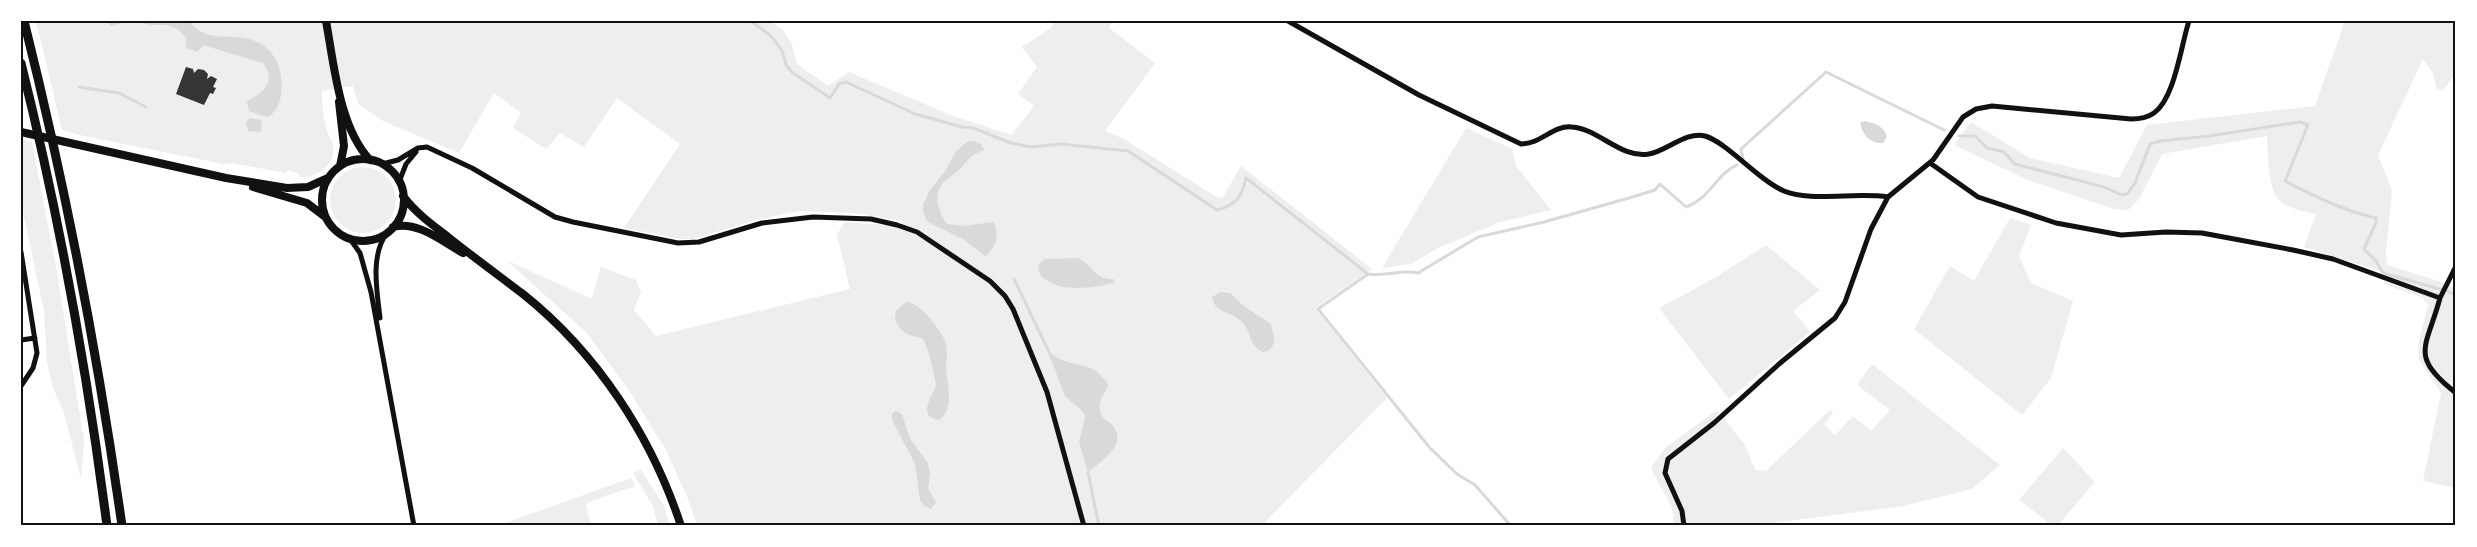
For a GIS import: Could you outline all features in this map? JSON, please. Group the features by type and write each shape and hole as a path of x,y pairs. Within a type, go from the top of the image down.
{"highway":[{"path":"24,21 58,163 86,301 122,526"},
{"path":"21,63 68,278 91,409 107,526"}],"main road":[{"path":"326,21 337,83 344,146 340,166"},
{"path":"337,83 354,138 370,160"},
{"path":"21,132 226,178 307,203 318,209 337,232 350,239 372,240 390,230 408,226 426,232 497,275"},
{"path":"226,178 294,188 308,187 328,178 340,166 354,160 370,160 382,164 399,182 403,196 402,210 390,230"},
{"path":"327,220 322,199 328,178"},
{"path":"403,196 413,209 556,323 584,353 634,424 656,464 681,526"}],"street":[{"path":"1288,21 1419,95 1521,144 1536,141 1560,128 1574,127 1584,129 1640,155 1656,152 1693,136 1703,136 1716,142 1769,183 1786,192 1804,196 1860,194 1888,197"},
{"path":"1684,526 1682,511 1665,473 1668,459 1714,423 1779,364 1835,318 1845,302 1871,229 1888,197 1930,163 1963,117 1981,107 2000,106 2131,119 2150,115 2161,106 2169,91 2189,21"},
{"path":"382,164 398,160 418,148 431,148 472,168 555,217 672,242 694,243 756,224 813,217 871,219 897,225 924,236 990,281 1005,296 1013,309 1050,401 1084,526"},
{"path":"399,182 410,158 422,149 431,148"},
{"path":"1930,163 1978,197 2056,223 2114,235 2202,232 2333,259 2440,298"},
{"path":"383,349 377,273 380,244 390,230"},
{"path":"350,239 358,248 364,262 383,349 414,526"},
{"path":"21,252 23,277 37,353 34,364 21,386"},
{"path":"2456,266 2440,298 2423,352 2427,364 2435,375 2456,393"},
{"path":"21,340 35,338"}],"shaded area":[{"path":"36,21 769,21 783,30 792,44 797,64 828,86 849,72 953,116 1012,135 1034,106 1018,94 1037,67 1022,47 1051,28 1055,21 1110,21 1112,23 1109,28 1155,63 1105,131 1124,139 1218,198 1223,197 1241,166 1372,269 1315,308 1387,398 1261,526 697,526 689,501 665,448 628,389 586,332 506,260 592,299 601,267 636,280 641,292 634,310 656,336 850,289 837,235 844,222 900,226 903,221 853,213 798,211 756,220 693,239 680,239 624,228 680,144 617,98 584,147 560,133 546,149 513,128 521,113 494,93 459,153 383,121 358,104 353,86 322,91 324,119 333,144 332,159 319,173 306,177 300,177 298,173 288,170 286,173 232,163 224,164 84,136 62,130"},
{"path":"105,21 130,21 111,26"},
{"path":"130,21 189,21 198,30 208,35 242,38 265,47 275,58 281,76 282,90 277,108 267,117 249,111 247,101 259,94 269,81 263,63 206,46 197,52 186,48 186,38 178,29 166,25"},
{"path":"2345,21 2456,21 2456,74 2443,90 2437,90 2433,73 2423,59 2378,155 2392,190 2386,252 2387,265 2445,283 2454,288 2456,284 2456,488 2423,481 2441,393 2419,360 2418,344 2428,305 2423,298 2384,284 2386,273 2304,247 2316,214 2288,206 2276,196 2269,171 2267,136 2162,154 2139,199 2128,210 2114,209 2028,180 1954,145 1971,122 2030,158 2119,178 2147,125 2315,106"},
{"path":"249,118 262,120 261,132 248,131 246,123"},
{"path":"1864,121 1884,130 1887,137 1883,143 1867,138 1860,123"},
{"path":"1466,128 1512,149 1516,166 1551,210 1500,222 1438,248 1411,264 1382,268"},
{"path":"21,139 32,142 56,267 84,441 81,479 64,413 53,388 47,363 44,311 21,202"},
{"path":"974,141 981,144 985,150 973,155 945,181 939,191 938,202 947,224 962,226 994,222 996,240 992,249 985,256 963,239 928,222 923,212 923,205 930,190 945,171 956,151 967,142"},
{"path":"363,167 376,170 386,177 393,187 396,200 393,213 386,223 376,230 363,233 350,230 340,223 333,213 330,200 333,187 340,177 350,170"},
{"path":"2010,218 2031,225 2019,256 2031,283 2073,301 2051,378 2022,415 1914,329 1950,266 1974,281"},
{"path":"1766,245 1820,290 1793,311 1810,332 1729,399 1659,308 1713,279"},
{"path":"1078,258 1102,278 1114,279 1114,283 1084,288 1062,287 1044,279 1038,271 1039,264 1044,259"},
{"path":"1220,292 1230,293 1245,307 1270,323 1274,341 1268,351 1263,352 1258,349 1241,321 1216,306 1212,297"},
{"path":"906,302 917,306 930,318 946,344 949,403 944,416 939,420 932,418 927,411 936,386 924,341 922,338 902,331 895,319 896,311"},
{"path":"1053,355 1088,367 1108,384 1100,403 1100,410 1102,417 1116,431 1118,438 1116,445 1106,457 1088,472 1079,442 1085,418 1084,413 1065,396 1050,357"},
{"path":"1872,364 2000,465 1972,489 1903,506 1749,526 1673,526 1673,511 1651,467 1666,447 1717,410 1745,445 1755,470 1766,471 1830,410 1833,413 1824,424 1835,435 1853,416 1871,431 1890,410 1857,385"},
{"path":"896,411 902,414 910,439 928,463 930,473 928,489 936,502 931,509 924,506 920,500 915,464 892,420 892,413"},
{"path":"2063,448 2095,482 2057,526 2053,526 2019,500"},
{"path":"641,470 664,506 670,526 658,526 653,506 633,473"},
{"path":"631,478 635,486 586,503 591,526 497,526"}],"building":[{"path":"186,67 193,69 194,73 198,69 204,70 208,74 207,79 211,76 217,79 213,87 216,88 213,94 210,93 204,105 176,94"}],"waterway":[{"path":"751,21 772,37 782,51 786,65 793,73 830,98 839,84 846,82 915,114 973,128 1011,143 1031,147 1061,144 1128,151 1217,210 1229,206 1237,199 1246,178 1368,274 1418,273 1478,237 1544,222 1629,198 1655,190 1660,184 1686,207 1702,198 1724,174 1737,165"},
{"path":"1743,159 1741,149 1826,72 1944,130"},
{"path":"79,87 119,93 146,107"},
{"path":"1959,136 1975,136 1987,148 2004,152 2015,164 2104,187 2122,195 2127,194 2135,183 2150,144 2300,122 2308,125 2285,181 2341,207 2376,218 2376,223 2364,249 2376,261 2383,273 2443,290"},
{"path":"1368,274 1318,309 1430,448 1457,474 1475,485 1511,526"},
{"path":"1014,279 1051,356"},
{"path":"2448,291 2456,296"},
{"path":"1088,472 1099,526"}]}
